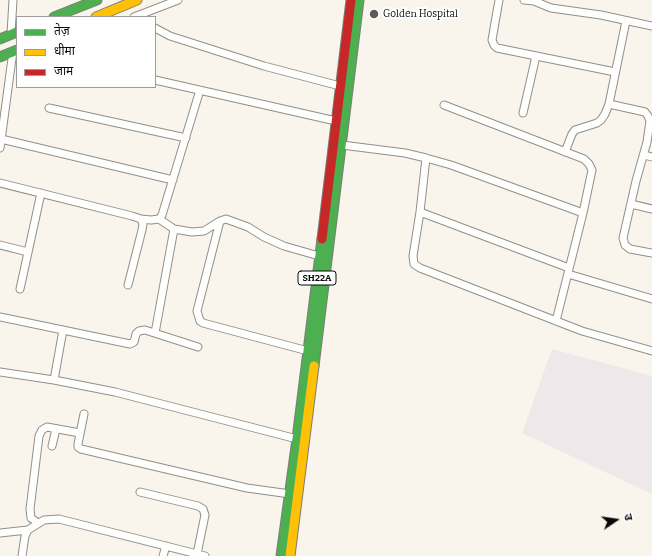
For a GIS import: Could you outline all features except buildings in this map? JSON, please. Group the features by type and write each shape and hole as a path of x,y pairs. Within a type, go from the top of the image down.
{"main road":[{"path":"57,16 97,0"},
{"path":"98,16 138,0"},
{"name":"SH22A","path":"281,556 297,440 351,0"},
{"name":"SH22A","path":"290,556 359,0"},
{"path":"0,39 14,33"},
{"path":"0,57 15,50"}],"street":[{"path":"13,0 14,33"},
{"path":"137,16 178,0"},
{"path":"499,0 492,40 494,45 498,48 615,72"},
{"path":"524,0 534,1 551,8 601,15 652,26"},
{"path":"565,152 575,130 597,123 605,114 609,104 626,21"},
{"path":"156,29 170,36 264,66 340,86"},
{"path":"0,148 15,50"},
{"path":"523,113 536,56"},
{"path":"156,80 336,122"},
{"path":"159,219 162,215 200,90"},
{"path":"609,104 645,112 650,116 647,142 623,238 625,245 630,249 652,253"},
{"path":"444,105 584,159 589,164 592,170 583,213 556,321"},
{"path":"48,108 186,138"},
{"path":"1,139 173,180"},
{"path":"342,145 405,153 451,165 583,213"},
{"path":"644,155 652,157"},
{"path":"426,158 413,256 414,264 420,268 592,335 652,351"},
{"path":"0,183 141,219 159,219 174,229 192,232 204,231 226,219 248,227 264,237 284,246 319,256"},
{"path":"20,289 41,194"},
{"path":"631,204 652,209"},
{"path":"420,212 568,271 652,299"},
{"path":"128,284 142,230 143,224 141,219"},
{"path":"220,221 197,311 200,321 308,351"},
{"path":"155,333 174,229"},
{"path":"0,246 28,252"},
{"path":"0,317 130,344 134,342 136,334 145,330 198,347"},
{"path":"54,380 63,330"},
{"path":"0,372 54,380 115,392 297,440"},
{"path":"84,414 78,444 78,447 81,449 247,488 290,494"},
{"path":"38,523 31,518 29,514 39,436 44,428 80,433"},
{"path":"52,446 56,429"},
{"path":"140,492 198,506 203,509 205,515 196,554"},
{"path":"22,556 25,536 28,530 44,520 59,519 205,556"},
{"path":"0,533 28,530"},
{"path":"163,556 166,546"}],"shaded area":[{"path":"552,349 652,376 652,494 522,433"}],"traffic: fast":[{"path":"57,16 97,0"},
{"path":"314,366 359,0"},
{"path":"0,39 16,32"},
{"path":"0,57 16,50"},
{"path":"281,556 322,239"}],"traffic: slow":[{"path":"98,16 137,0"},
{"path":"290,556 314,366"}],"traffic: jam":[{"path":"322,239 351,0"}],"place":[{"name":"Golden Hospital","path":"374,14"}]}
